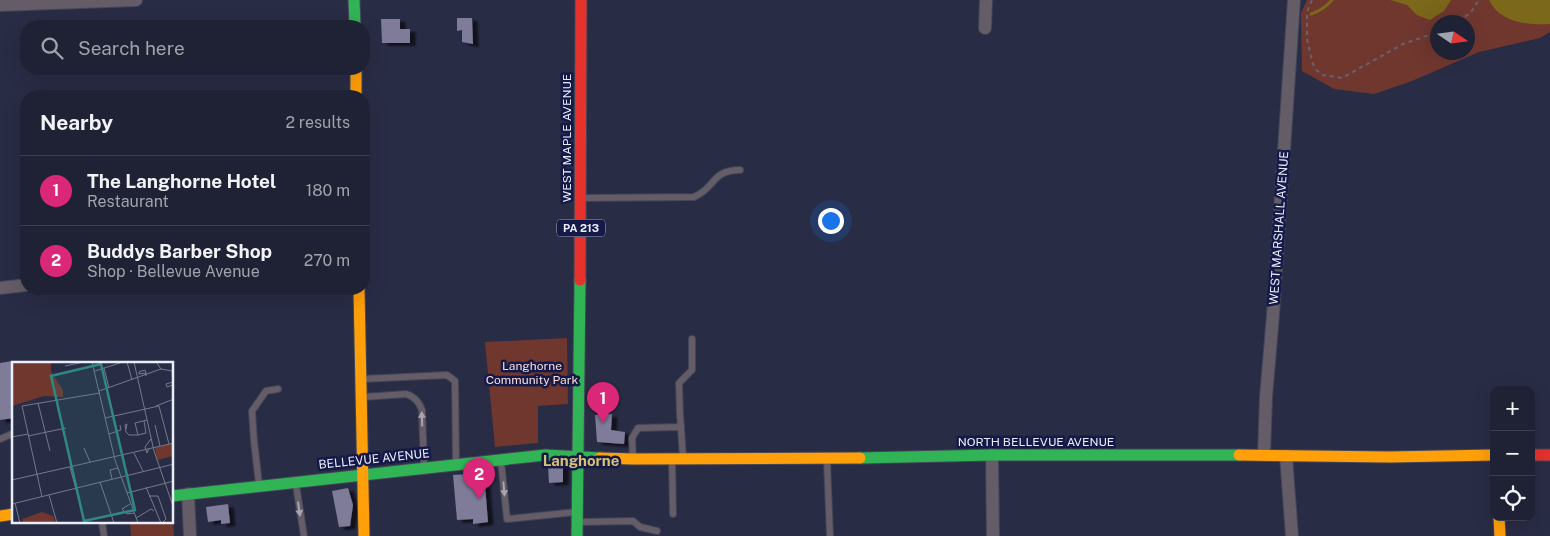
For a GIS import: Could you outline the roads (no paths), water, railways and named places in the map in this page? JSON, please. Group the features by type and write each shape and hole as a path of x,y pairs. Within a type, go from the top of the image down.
{"street":[{"path":"0,5 136,0"},
{"path":"354,0 355,20"},
{"name":"WEST MAPLE AVENUE","path":"578,455 581,0"},
{"path":"985,28 986,0"},
{"name":"WEST MARSHALL AVENUE","path":"1264,455 1266,397 1274,315 1294,0"},
{"path":"356,75 356,90"},
{"path":"0,288 20,286"},
{"path":"359,295 364,536"},
{"path":"1535,455 1550,454"},
{"name":"BELLEVUE AVENUE","path":"174,496 501,459 545,455 578,455"},
{"name":"NORTH BELLEVUE AVENUE","path":"578,455 633,459 906,458 992,455 1390,457 1490,455"},
{"name":"PA 213","path":"577,536 578,455"},
{"path":"992,455 993,536"},
{"path":"1286,456 1292,536"},
{"path":"188,494 190,536"},
{"path":"1499,521 1500,536"}],"lane":[{"path":"581,198 694,196 701,194 721,174 728,170 740,170"},
{"path":"674,514 680,427 679,383 692,370 692,340"},
{"path":"361,379 447,375 455,381 456,464"},
{"path":"259,485 252,411 266,391 278,389"},
{"path":"362,397 406,394 419,403 422,410 424,468"},
{"path":"633,459 632,438 638,428 680,427"},
{"path":"0,439 12,434"},
{"path":"826,458 830,536"},
{"path":"501,459 507,519 577,517 633,521 640,527 657,532"},
{"path":"296,481 304,536"}],"waterway":[{"path":"1311,14 1317,12 1332,0"}],"place":[{"name":"The Langhorne Hotel","path":"603,423"},
{"name":"Buddys Barber Shop","path":"479,499"}],"district":[{"name":"Langhorne","path":"581,461"}],"park label":[{"name":"Langhorne Community Park","path":"532,373"}]}
